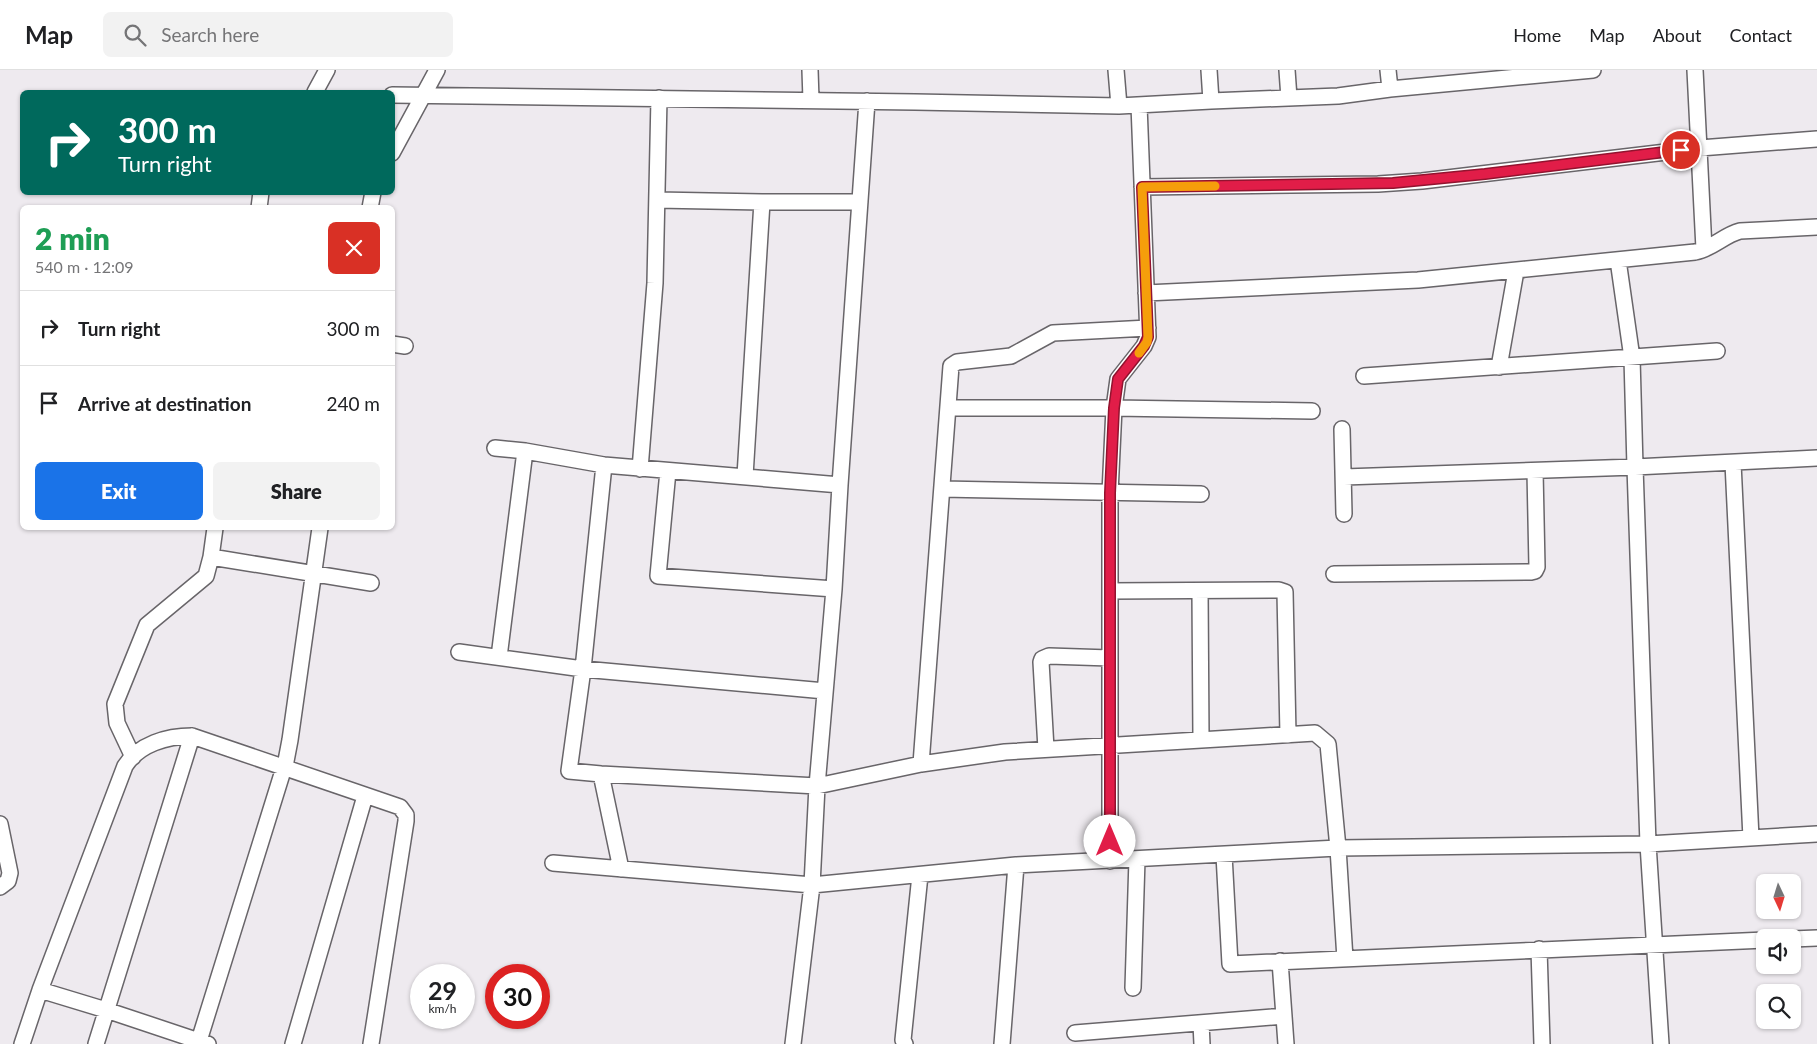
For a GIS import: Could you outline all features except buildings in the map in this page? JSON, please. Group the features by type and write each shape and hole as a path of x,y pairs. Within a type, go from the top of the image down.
{"street":[{"path":"315,90 327,70"},
{"path":"395,147 437,70"},
{"path":"810,70 811,100"},
{"path":"1116,70 1119,106"},
{"path":"1209,70 1211,100"},
{"path":"1287,70 1289,98"},
{"path":"1388,70 1390,89"},
{"path":"395,95 1119,106 1211,100 1338,96 1481,75 1593,70"},
{"path":"1695,70 1704,249"},
{"path":"640,468 655,282 659,98"},
{"path":"793,1044 812,885 817,786 834,589 867,101"},
{"path":"1110,860 1110,493 1114,408 1118,379 1147,342 1148,328 1139,105"},
{"path":"1142,187 1378,184 1485,174 1700,148 1817,139"},
{"path":"657,200 860,202"},
{"path":"745,476 762,202"},
{"path":"1146,293 1398,282 1516,271 1695,252 1740,231 1817,227"},
{"path":"1618,260 1632,358 1648,844 1661,1044"},
{"path":"1500,367 1516,271"},
{"path":"921,764 951,366 957,362 1011,356 1053,333 1148,328"},
{"path":"1364,376 1717,351"},
{"path":"948,408 1312,411"},
{"path":"1342,429 1344,514"},
{"path":"495,448 525,451 604,465 840,485"},
{"path":"499,657 525,451"},
{"path":"1344,477 1635,467 1817,458"},
{"path":"1732,463 1751,838"},
{"path":"604,465 583,669 569,771 817,786 921,764 1005,752 1315,733 1328,744 1338,848 1345,959"},
{"path":"668,471 658,576 834,589"},
{"path":"1334,574 1535,571 1537,568 1535,471"},
{"path":"942,490 1201,494"},
{"path":"133,757 117,723 115,704 147,625 204,579 208,571 215,530"},
{"path":"40,990 106,1010 202,1043 284,767 290,740 320,530"},
{"path":"211,556 371,583"},
{"path":"1110,590 1281,590 1284,592 1288,735"},
{"path":"1200,590 1201,739"},
{"path":"459,652 583,669 826,691"},
{"path":"1046,749 1042,658 1049,656 1110,658"},
{"path":"22,1044 40,990 122,772 128,761 133,757 155,742 174,736 192,736 400,807 404,811 406,821 372,1044"},
{"path":"96,1044 192,736"},
{"path":"601,774 621,869"},
{"path":"293,1044 366,796"},
{"path":"0,824 10,873 8,881 0,887"},
{"path":"553,863 812,885 1016,865 1338,848 1648,844 1817,834"},
{"path":"1224,855 1230,964 1756,940"},
{"path":"1133,988 1137,859"},
{"path":"1002,1044 1016,865"},
{"path":"905,1044 920,874"},
{"path":"1801,939 1817,938"},
{"path":"1540,949 1542,1044"},
{"path":"1280,962 1286,1044"},
{"path":"1075,1033 1113,1037 1201,1023 1284,1016"},
{"path":"1201,1023 1202,1044"}],"slow traffic":[{"path":"1139,353 1147,342 1148,337 1142,187 1215,186"}],"route":[{"path":"1110,841 1110,493 1114,408 1118,379 1147,342 1148,337 1142,187 1393,183 1485,174 1681,150"}]}
